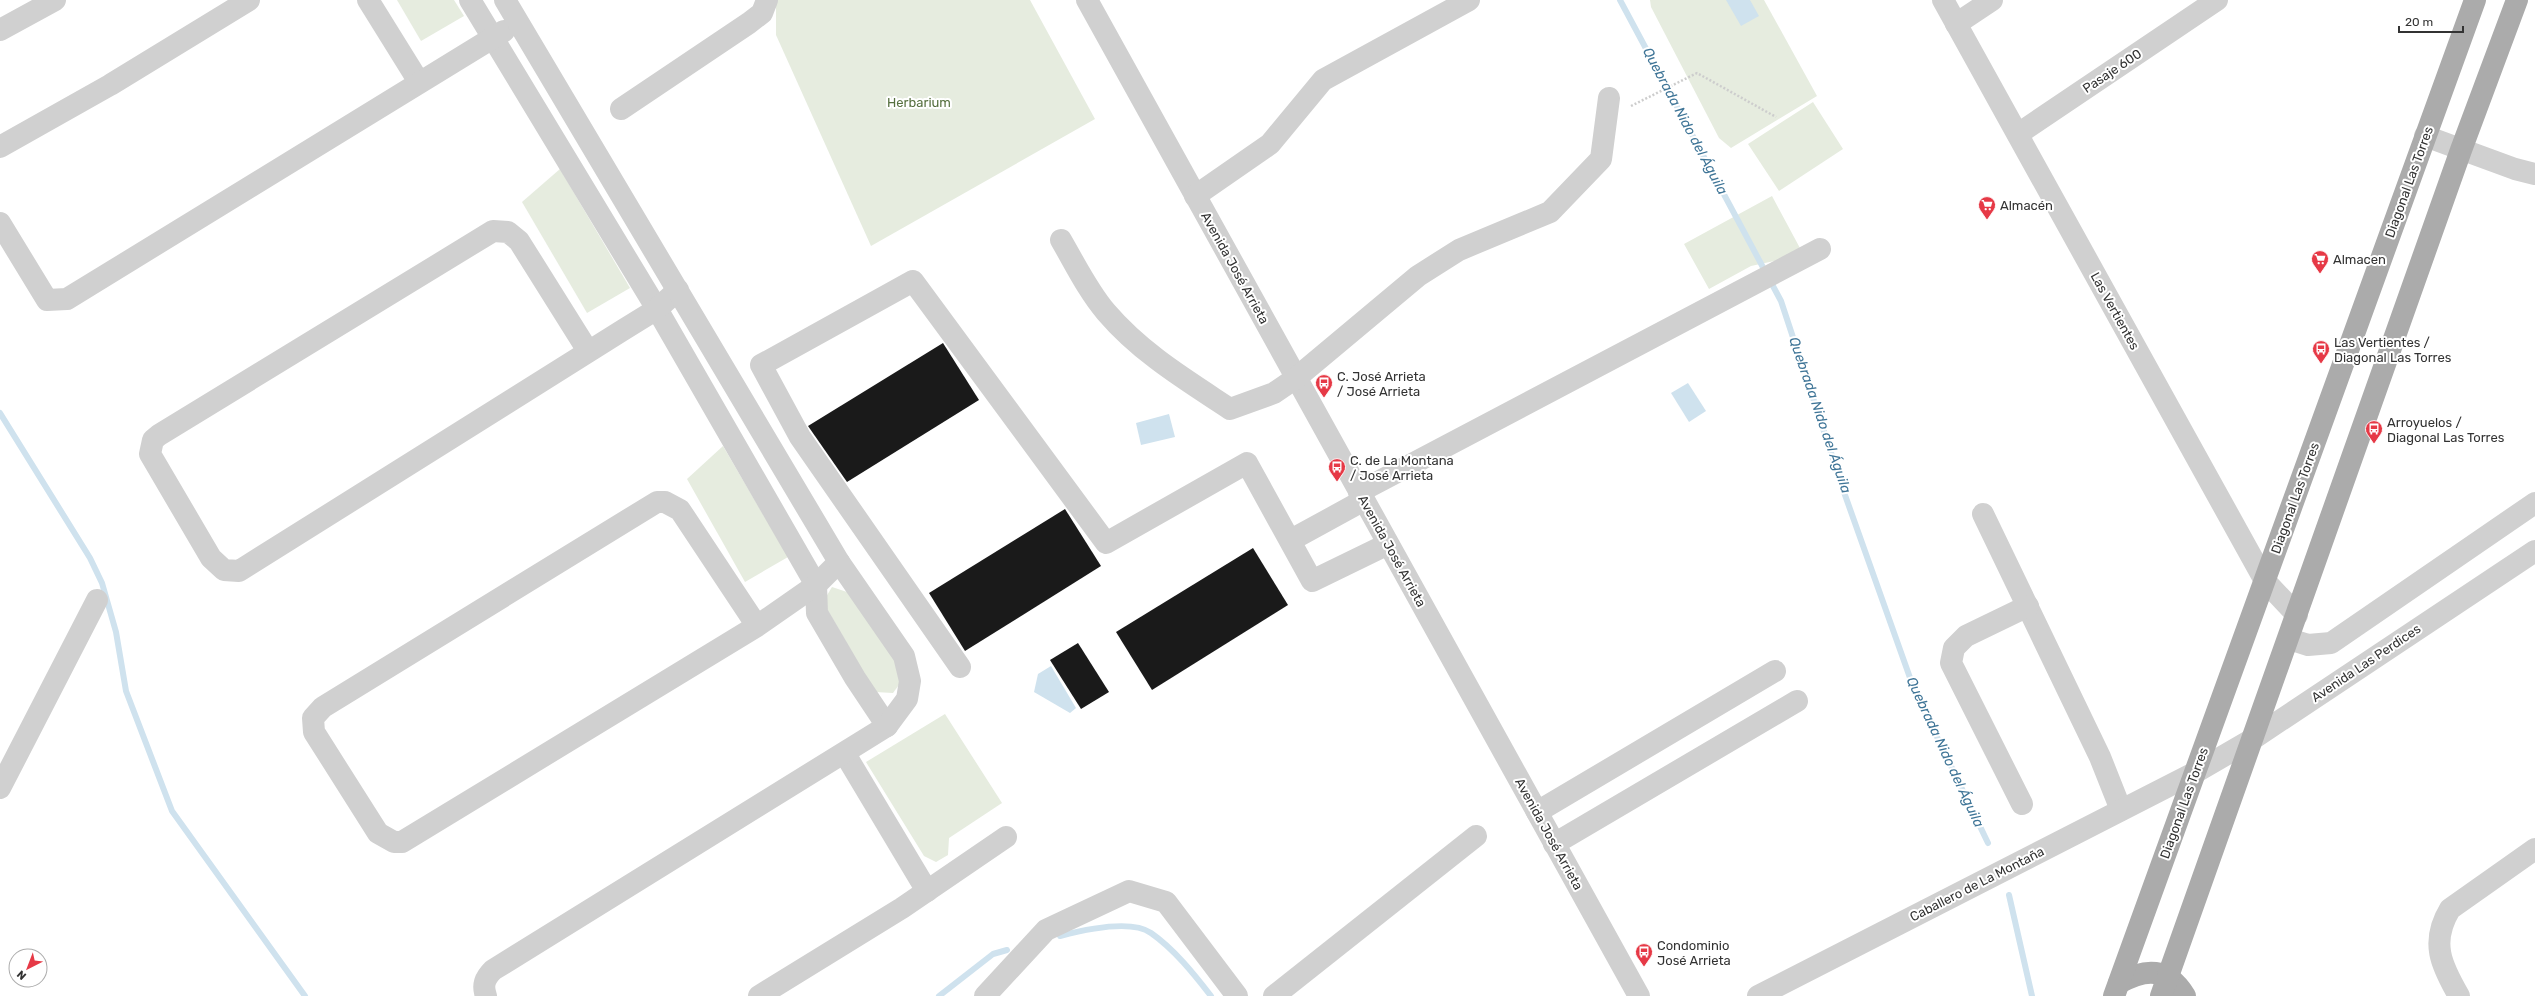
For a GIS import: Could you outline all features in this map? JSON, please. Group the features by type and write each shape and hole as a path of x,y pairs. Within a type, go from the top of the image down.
{"main road":[{"name":"Diagonal Las Torres","path":"2117,990 2475,0"},
{"path":"2165,987 2251,740 2289,639 2461,150 2517,0"},
{"path":"2117,990 2141,972 2154,972 2165,987 2185,996"}],"street":[{"path":"0,30 55,0"},
{"path":"0,147 110,85 249,0"},
{"path":"368,0 419,82"},
{"path":"470,0 492,39 657,309 816,585 817,613 855,678 887,726"},
{"path":"486,996 484,984 493,970 845,754 887,726 907,699 910,681 904,656 839,562 505,0"},
{"path":"621,109 749,23 762,13 767,0"},
{"name":"Avenida José Arrieta","path":"1087,0 1554,844 1640,996"},
{"path":"1195,196 1270,144 1323,80 1469,0"},
{"name":"Las Vertientes","path":"1943,0 2265,581 2297,615"},
{"path":"1956,24 1992,0"},
{"name":"Pasaje 600","path":"2018,134 2208,2"},
{"path":"0,223 47,300 67,299 518,22"},
{"path":"1060,240 1105,311 1137,344 1170,370 1230,409 1274,393 1296,378 1418,276 1459,250 1550,212 1601,159 1609,98"},
{"path":"2425,136 2461,150 2535,174"},
{"path":"588,351 519,241 508,232 493,231 159,435 153,440 150,454 211,558 224,570 239,571 657,309 678,290"},
{"path":"1291,540 1361,496 1820,249"},
{"path":"960,667 800,437 761,365 913,280 1106,543 1247,464 1291,540 1312,581 1388,544"},
{"path":"757,626 680,510 665,502 656,502 323,707 313,718 314,732 378,833 394,842 402,842 757,626 816,585 839,562"},
{"path":"2289,639 2308,645 2331,643 2535,503"},
{"path":"1983,514 2100,757 2121,810"},
{"name":"Avenida Las Perdices","path":"2196,772 2251,740 2535,551"},
{"path":"2,781 97,600"},
{"path":"2022,804 1951,663 1954,648 1966,636 2028,606"},
{"path":"1537,812 1775,671"},
{"path":"1554,844 1797,701"},
{"path":"845,754 927,891"},
{"name":"Caballero de La Montaña","path":"1758,996 2196,772"},
{"path":"1274,996 1476,836"},
{"path":"759,996 927,891 1006,837"},
{"path":"2459,996 2440,956 2438,936 2442,922 2450,909 2535,849"},
{"path":"985,996 1046,930 1129,891 1166,902 1237,996"}],"path":[{"path":"1655,95 1697,73 1776,117"}],"green space":[{"path":"397,0 454,0 464,16 421,41"},
{"name":"Herbarium","path":"776,0 1030,0 1095,119 871,246 776,35"},
{"path":"1650,0 1764,0 1817,96 1731,148 1719,138 1651,7"},
{"path":"1813,102 1843,149 1779,191 1748,144"},
{"path":"560,169 630,288 587,313 522,202"},
{"path":"1772,196 1801,250 1783,259 1751,266 1709,289 1684,244"},
{"path":"723,446 788,557 745,582 687,479"},
{"path":"832,587 847,592 899,661 904,678 893,693 875,692 823,602"},
{"path":"945,714 1002,803 949,838 948,855 936,862 924,856 866,762"}],"water":[{"path":"1726,0 1750,0 1759,16 1741,26"},
{"path":"1688,383 1706,411 1689,422 1671,393"},
{"path":"1169,414 1175,437 1141,445 1136,423"},
{"path":"1051,666 1076,708 1070,713 1034,692 1038,674"}],"building":[{"path":"943,343 979,400 847,482 808,426"},
{"path":"1065,509 1101,566 965,651 929,593"},
{"path":"1253,548 1288,605 1152,690 1116,632"},
{"path":"1078,643 1109,692 1081,709 1050,660"}],"waterway":[{"name":"Quebrada Nido del Águila","path":"1620,0 1781,301 1845,495 1914,689 1988,843"},
{"path":"0,413 90,558 102,583 116,632 126,691 172,811 305,996"},
{"name":"Quebrada Nido del Águila","path":"2009,895 2032,996"},
{"path":"1060,936 1107,927 1119,926 1142,929 1151,933 1168,946 1211,996"},
{"path":"939,996 993,954 1007,950"}],"place":[{"name":"Almacén","path":"1987,220"},
{"name":"Almacen","path":"2320,274"},
{"name":"Las Vertientes / Diagonal Las Torres","path":"2321,364"},
{"name":"C. José Arrieta / José Arrieta","path":"1324,398"},
{"name":"Arroyuelos / Diagonal Las Torres","path":"2374,444"},
{"name":"C. de La Montana / José Arrieta","path":"1337,482"},
{"name":"Condominio José Arrieta","path":"1644,967"}]}
